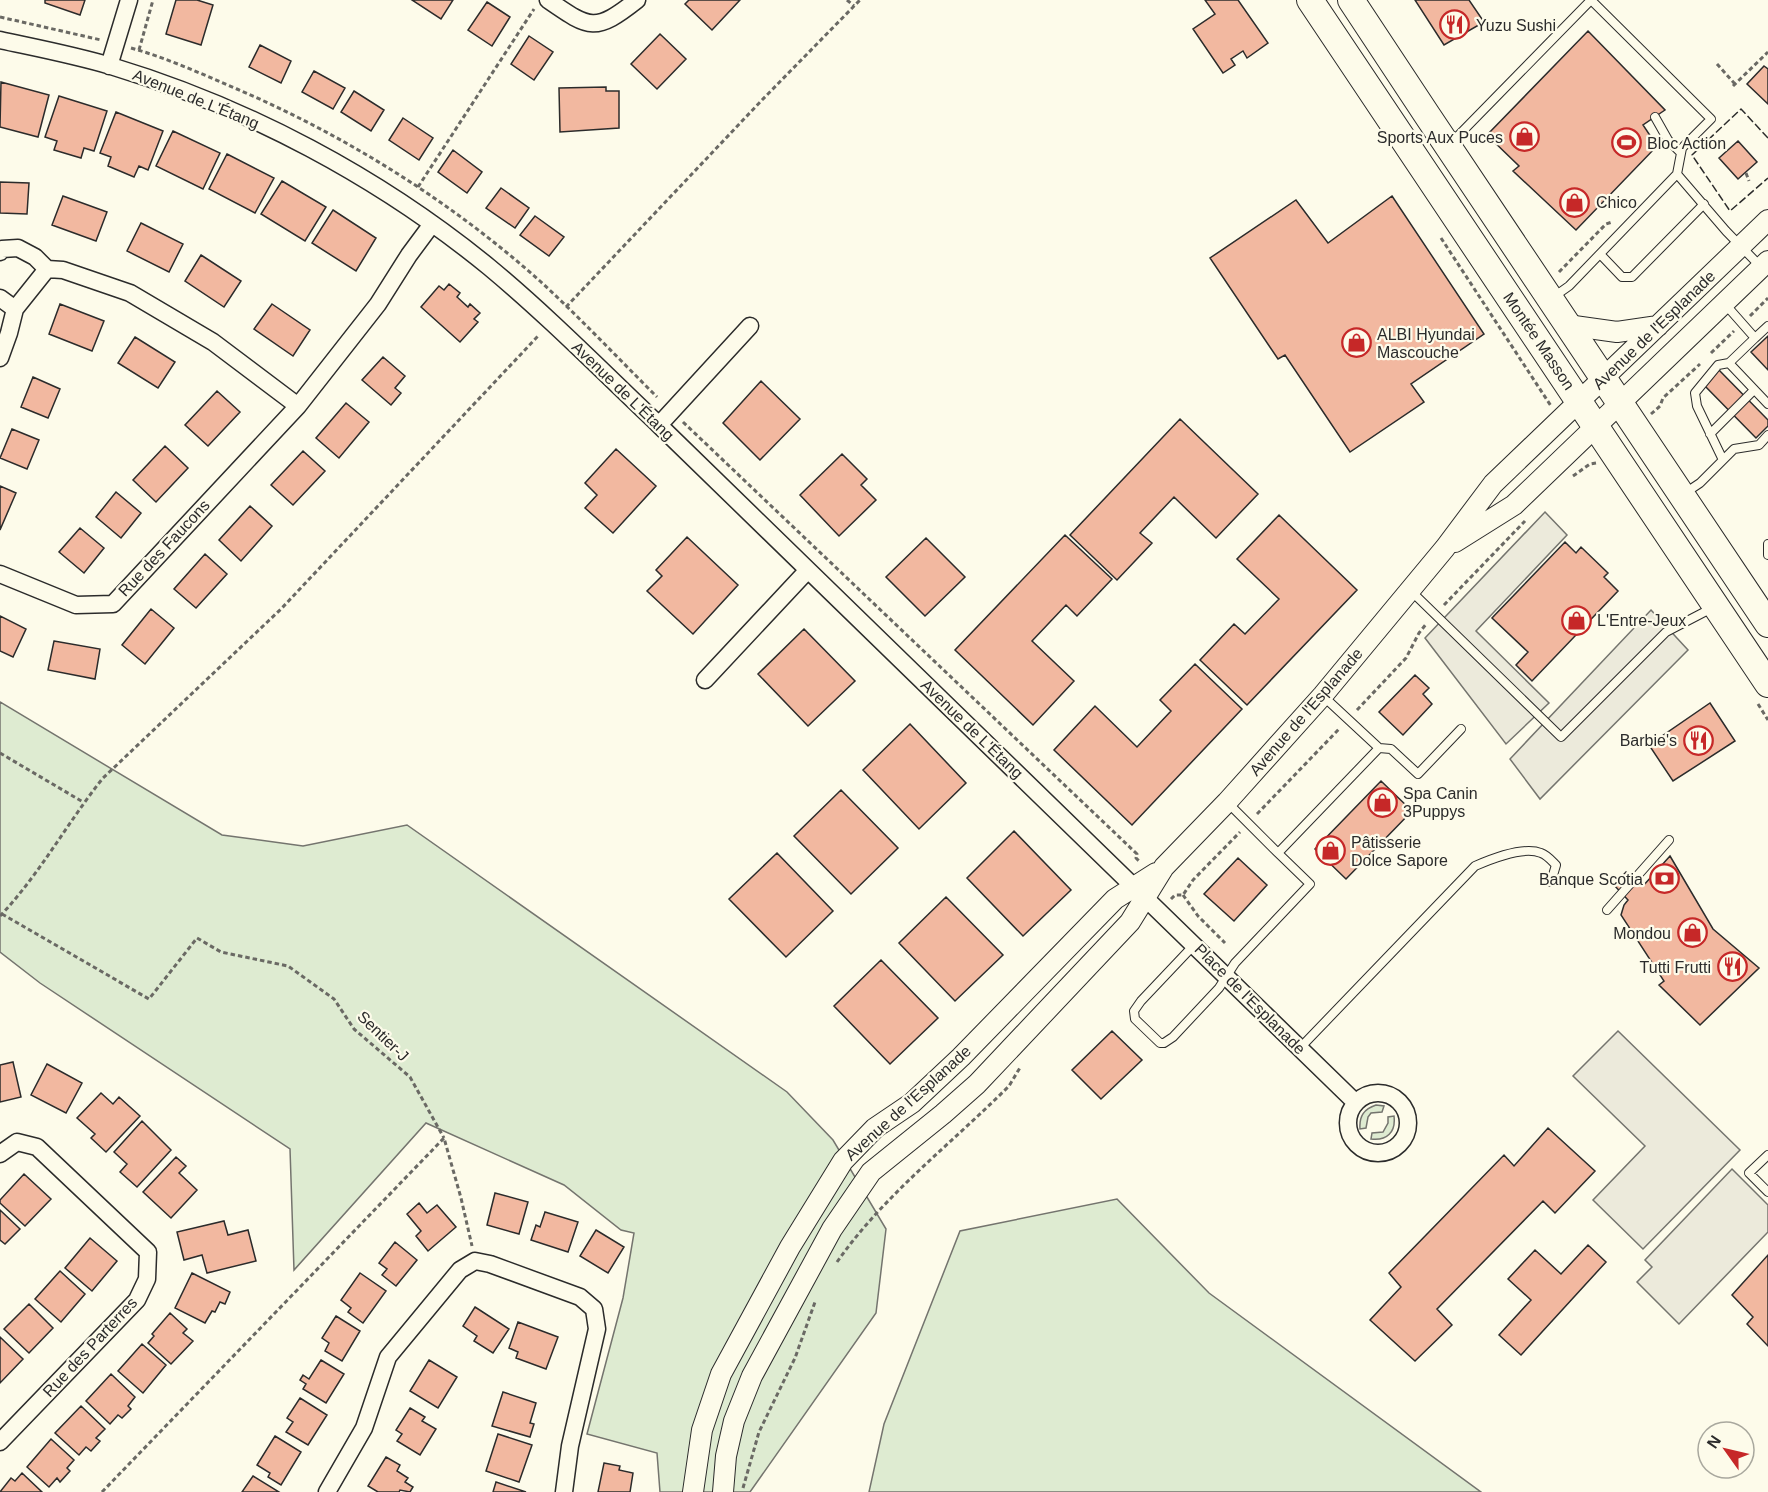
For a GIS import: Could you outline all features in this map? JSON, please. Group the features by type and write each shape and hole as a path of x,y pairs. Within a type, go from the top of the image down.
{"main road":[{"name":"Montée Masson","path":"1310,0 1768,684"},
{"name":"Montée Masson","path":"1351,0 1767,621"}],"street":[{"path":"110,66 129,0"},
{"path":"548,0 578,21 596,25 613,19 637,0"},
{"name":"Avenue de L'Étang","path":"0,40 110,66 236,112 357,175 432,224 489,267 659,425 807,571 1140,891"},
{"name":"Avenue de l'Esplanade","path":"723,1492 726,1456 734,1421 752,1376 832,1229 871,1172 976,1084 1130,922 1140,891 1227,802 1323,695 1445,548 1493,484 1768,220"},
{"name":"Rue des Faucons","path":"0,574 76,605 113,604 297,406 378,304 432,224"},
{"path":"0,252 2,249 18,248 34,257 47,269 63,270 130,293 213,342 297,406"},
{"name":"Avenue de l'Esplanade","path":"1445,548 1514,506 1765,264"},
{"path":"0,358 15,309 47,269"},
{"path":"0,297 15,309"},
{"path":"1567,325 1617,332 1658,326"},
{"path":"659,425 750,326"},
{"path":"705,680 807,571"},
{"name":"Avenue de l'Esplanade","path":"693,1492 702,1430 721,1374 790,1247 843,1161 875,1128 920,1095 961,1057 1115,899 1140,891"},
{"name":"Place de l'Esplanade","path":"1140,891 1355,1102"},
{"name":"Rue des Parterres","path":"0,1154 17,1142 37,1147 148,1252 147,1279 137,1300 0,1442"},
{"path":"327,1492 364,1428 388,1357 460,1270 475,1261 580,1297 594,1309 597,1329 570,1446 564,1492"}],"lane":[{"path":"1448,146 1591,0 1711,119 1685,144 1680,152 1677,174 1569,286 1551,300"},
{"path":"1654,117 1668,140 1680,152"},
{"path":"1677,174 1741,246 1765,264"},
{"path":"1600,254 1622,277 1632,277 1704,204"},
{"path":"1725,303 1755,338"},
{"path":"1723,460 1695,402 1695,393 1718,365 1729,363 1768,326"},
{"path":"1729,363 1768,404"},
{"path":"1710,434 1754,390"},
{"path":"1682,495 1700,483 1734,449 1759,445 1768,435"},
{"path":"1768,544 1768,555"},
{"path":"1410,590 1561,737 1666,632 1716,606"},
{"path":"1323,695 1379,748 1391,749 1418,774 1461,729"},
{"path":"1278,853 1379,748"},
{"path":"1194,944 1134,1011 1135,1019 1160,1043 1168,1041 1219,988 1235,963 1310,884 1227,802"},
{"path":"1607,909 1669,840"},
{"path":"1300,1048 1475,866 1493,858 1532,850 1543,854 1556,865 1551,882"},
{"path":"1768,1155 1749,1173 1768,1192"}],"path":[{"path":"153,0 139,50 190,69 292,113 365,153 418,187 540,0"},
{"path":"847,0 854,6"},
{"path":"566,307 860,0"},
{"path":"0,16 97,38"},
{"path":"1717,64 1734,85 1768,52"},
{"path":"1746,173 1749,181"},
{"name":"Avenue de L'Étang","path":"418,187 467,221 548,289 657,397"},
{"path":"1754,312 1768,298"},
{"path":"1500,329 1551,406"},
{"path":"1,915 41,867 83,802 103,778 281,609 540,333"},
{"path":"1659,406 1669,393"},
{"name":"Avenue de L'Étang","path":"688,427 1137,854 1136,858"},
{"path":"1567,481 1590,464"},
{"path":"1444,605 1526,520"},
{"path":"1356,711 1406,658 1419,633 1431,619"},
{"name":"Avenue de l'Esplanade","path":"1255,816 1342,727"},
{"path":"0,753 83,802"},
{"path":"1175,895 1183,895 1193,880 1242,830"},
{"name":"Place de l'Esplanade","path":"1183,895 1198,916 1225,943"},
{"name":"Sentier-J","path":"1,915 149,999 197,938 221,952 288,966 334,999 354,1029 410,1077 444,1138 461,1198 475,1261"},
{"path":"833,1269 858,1235 883,1208 1009,1086 1024,1062"},
{"path":"102,1492 444,1138"},
{"path":"742,1492 759,1432 795,1358 816,1300"}],"green space":[{"path":"0,702 222,835 303,846 407,825 787,1092 833,1140 886,1229 876,1313 750,1492 660,1492 657,1453 587,1434 623,1298 634,1233 621,1230 564,1185 426,1123 294,1270 290,1149 40,983 0,952"},
{"path":"1376,1105 1384,1106 1382,1112 1371,1113 1366,1128 1360,1129 1363,1114"},
{"path":"1394,1116 1394,1127 1386,1137 1371,1139 1372,1133 1383,1132 1388,1123 1388,1117"},
{"path":"1117,1199 1209,1293 1481,1492 869,1492 884,1424 960,1231"}],"shaded area":[{"path":"1545,512 1567,535 1476,631 1549,703 1506,744 1425,638"},
{"path":"1651,610 1688,650 1540,799 1510,759"},
{"path":"1618,1031 1740,1150 1643,1249 1593,1200 1645,1146 1573,1076"},
{"path":"1732,1169 1768,1205 1768,1232 1679,1324 1637,1282 1652,1267 1645,1260"}],"building":[{"path":"45,0 85,0 80,15 45,3"},
{"path":"176,0 197,0 213,5 201,45 166,34"},
{"path":"412,0 453,0 441,19"},
{"path":"689,0 740,0 712,30 685,4"},
{"path":"1205,0 1238,0 1268,43 1247,58 1243,51 1231,59 1235,65 1223,73 1193,29 1215,14"},
{"path":"1415,0 1469,0 1484,22 1444,45"},
{"path":"487,2 510,17 492,46 468,30"},
{"path":"1588,31 1665,110 1643,125 1657,146 1576,230 1513,171 1519,166 1487,135"},
{"path":"660,34 686,59 657,89 631,64"},
{"path":"529,36 553,52 534,80 511,64"},
{"path":"260,45 291,61 281,83 249,67"},
{"path":"1764,66 1768,69 1768,104 1747,84"},
{"path":"314,71 345,88 333,109 302,92"},
{"path":"1,82 49,95 38,137 0,127"},
{"path":"606,87 606,91 619,91 619,128 560,132 559,88"},
{"path":"354,91 384,110 371,131 341,112"},
{"path":"59,96 107,111 94,151 84,148 81,158 54,150 57,141 45,137"},
{"path":"116,112 163,131 148,170 139,166 134,177 108,166 111,157 100,153"},
{"path":"403,118 433,138 419,160 389,140"},
{"path":"173,131 220,153 203,189 156,166"},
{"path":"1738,141 1757,162 1738,179 1719,158"},
{"path":"453,150 482,172 467,193 438,172"},
{"path":"227,154 274,178 255,213 209,189"},
{"path":"282,181 326,207 305,241 261,214"},
{"path":"0,182 29,183 27,214 0,213"},
{"path":"501,188 529,208 515,228 486,208"},
{"path":"63,196 107,212 96,241 52,225"},
{"path":"1392,196 1484,334 1411,384 1424,402 1350,452 1285,355 1278,359 1210,258 1296,200 1328,243"},
{"path":"333,210 376,238 356,271 312,243"},
{"path":"535,216 564,237 549,256 520,235"},
{"path":"141,223 183,244 169,272 127,251"},
{"path":"201,255 241,281 224,307 185,281"},
{"path":"449,284 460,293 457,297 468,307 470,304 480,313 474,319 478,322 460,342 421,307 439,286 444,290"},
{"path":"60,304 104,321 92,351 49,334"},
{"path":"272,304 310,330 293,356 254,329"},
{"path":"1768,336 1768,370 1751,352"},
{"path":"135,337 175,362 158,388 118,363"},
{"path":"383,357 405,376 395,388 401,393 391,405 362,380"},
{"path":"1718,369 1768,420 1768,426 1756,438 1703,384"},
{"path":"33,377 60,389 48,418 21,407"},
{"path":"761,381 800,419 760,460 723,423"},
{"path":"217,391 240,412 208,446 185,425"},
{"path":"346,403 369,422 339,458 316,438"},
{"path":"1180,419 1258,494 1216,538 1174,497 1140,533 1152,543 1117,580 1070,535"},
{"path":"12,429 39,440 27,469 0,458"},
{"path":"165,446 188,468 156,502 133,480"},
{"path":"616,449 656,486 613,533 585,508 597,495 585,483"},
{"path":"303,451 325,471 293,505 271,485"},
{"path":"842,454 867,479 861,485 876,500 839,536 800,495"},
{"path":"0,486 16,493 0,530"},
{"path":"116,492 141,513 121,538 96,517"},
{"path":"250,506 272,526 241,561 219,540"},
{"path":"1279,515 1357,590 1247,705 1200,660 1234,624 1245,634 1279,599 1237,559"},
{"path":"80,528 104,548 84,573 59,552"},
{"path":"1065,535 1112,579 1077,616 1066,605 1032,641 1074,681 1033,725 955,650"},
{"path":"687,537 738,585 693,634 647,591 662,576 656,570"},
{"path":"926,538 965,577 925,616 886,577"},
{"path":"1565,542 1576,553 1581,547 1608,573 1604,577 1618,591 1532,681 1516,665 1528,652 1492,618"},
{"path":"205,554 227,574 196,608 174,589"},
{"path":"151,609 174,628 145,664 122,645"},
{"path":"0,616 26,629 13,657 0,651"},
{"path":"804,629 855,681 808,726 758,674"},
{"path":"54,641 100,649 95,679 48,670"},
{"path":"1195,664 1242,709 1132,825 1054,750 1095,706 1137,747 1171,711 1160,700"},
{"path":"1415,675 1429,688 1423,694 1432,704 1403,735 1379,712"},
{"path":"1710,703 1735,741 1673,781 1649,745"},
{"path":"910,724 966,783 919,829 863,770"},
{"path":"1381,781 1412,811 1346,879 1315,849"},
{"path":"841,790 898,848 851,894 794,836"},
{"path":"1014,831 1071,890 1023,936 967,878"},
{"path":"777,853 833,911 786,957 729,899"},
{"path":"1670,856 1713,929 1759,968 1700,1025 1659,985 1664,981 1621,915 1628,900 1614,885 1626,872 1643,886"},
{"path":"1238,858 1267,885 1234,921 1204,894"},
{"path":"946,897 1003,955 955,1001 899,943"},
{"path":"881,960 938,1018 890,1064 834,1006"},
{"path":"1112,1031 1142,1060 1101,1099 1072,1070"},
{"path":"13,1062 21,1097 0,1102 0,1065"},
{"path":"47,1064 82,1083 66,1113 31,1095"},
{"path":"101,1093 113,1104 119,1097 140,1116 106,1152 91,1138 95,1134 77,1118"},
{"path":"142,1121 171,1150 137,1187 120,1172 127,1164 114,1152"},
{"path":"1548,1128 1595,1171 1555,1213 1543,1201 1437,1309 1452,1325 1415,1361 1370,1320 1401,1287 1389,1273 1504,1155 1514,1166"},
{"path":"176,1157 186,1166 179,1173 197,1190 171,1218 143,1192"},
{"path":"24,1174 51,1199 25,1226 0,1203 0,1200"},
{"path":"495,1193 528,1202 519,1234 487,1225"},
{"path":"419,1203 427,1213 437,1205 456,1227 428,1251 416,1236 421,1231 407,1214"},
{"path":"0,1210 20,1229 5,1244 0,1240"},
{"path":"545,1212 578,1222 568,1252 531,1240 536,1225 540,1227"},
{"path":"224,1221 228,1235 248,1230 256,1261 207,1273 202,1255 184,1260 177,1232"},
{"path":"596,1230 624,1247 608,1273 580,1256"},
{"path":"90,1238 117,1261 92,1291 65,1268"},
{"path":"395,1242 417,1260 396,1286 382,1275 387,1269 379,1263"},
{"path":"1588,1245 1606,1262 1521,1355 1499,1335 1531,1300 1508,1279 1535,1250 1561,1274"},
{"path":"1768,1255 1768,1346 1747,1324 1753,1317 1732,1295"},
{"path":"60,1271 85,1294 61,1322 35,1299"},
{"path":"192,1273 230,1292 225,1304 220,1302 205,1323 175,1308"},
{"path":"360,1273 386,1291 363,1323 348,1312 351,1308 341,1300"},
{"path":"29,1304 53,1328 29,1353 4,1329"},
{"path":"475,1307 509,1329 493,1353 474,1341 477,1336 463,1326"},
{"path":"170,1313 187,1329 183,1333 193,1341 171,1364 148,1343 154,1336 152,1334"},
{"path":"336,1316 360,1331 342,1361 325,1351 329,1343 322,1338"},
{"path":"518,1322 558,1337 546,1369 516,1358 518,1352 509,1348"},
{"path":"0,1337 23,1359 0,1383"},
{"path":"142,1344 166,1365 143,1393 118,1371"},
{"path":"321,1360 344,1374 326,1403 303,1389 306,1384 300,1380 303,1375 309,1379"},
{"path":"429,1360 457,1377 438,1408 410,1391"},
{"path":"111,1374 135,1397 128,1406 131,1409 122,1418 118,1415 110,1424 86,1401"},
{"path":"503,1392 536,1403 530,1423 534,1424 530,1437 492,1426"},
{"path":"300,1398 327,1415 308,1445 286,1432 293,1422 287,1418"},
{"path":"81,1406 105,1429 96,1438 100,1441 91,1451 86,1447 79,1455 55,1433"},
{"path":"410,1408 425,1417 422,1421 436,1429 420,1455 397,1441 402,1434 396,1430"},
{"path":"498,1434 532,1445 519,1482 486,1471"},
{"path":"275,1436 301,1452 281,1485 268,1477 270,1473 257,1465"},
{"path":"51,1439 74,1460 67,1468 70,1471 60,1482 57,1478 49,1487 27,1467"},
{"path":"386,1457 400,1465 397,1471 408,1478 405,1482 413,1487 410,1492 400,1490 399,1492 378,1492 368,1486"},
{"path":"604,1463 620,1466 619,1470 633,1473 630,1492 598,1492"},
{"path":"22,1473 42,1492 0,1492 11,1478 15,1481"},
{"path":"253,1476 279,1492 242,1492"},
{"path":"496,1482 526,1492 493,1492"}],"fence":[{"path":"1768,138 1741,109 1692,155 1730,211 1768,178"}],"place":[{"name":"Yuzu Sushi","path":"1455,25"},
{"name":"Sports Aux Puces","path":"1524,137"},
{"name":"Bloc Action","path":"1626,143"},
{"name":"Chico","path":"1575,202"},
{"name":"ALBI Hyundai Mascouche","path":"1356,343"},
{"name":"L'Entre-Jeux","path":"1576,620"},
{"name":"Barbie's","path":"1698,740"},
{"name":"Spa Canin 3Puppys","path":"1382,802"},
{"name":"Pâtisserie Dolce Sapore","path":"1330,851"},
{"name":"Banque Scotia","path":"1664,879"},
{"name":"Mondou","path":"1692,933"},
{"name":"Tutti Frutti","path":"1732,967"}]}
